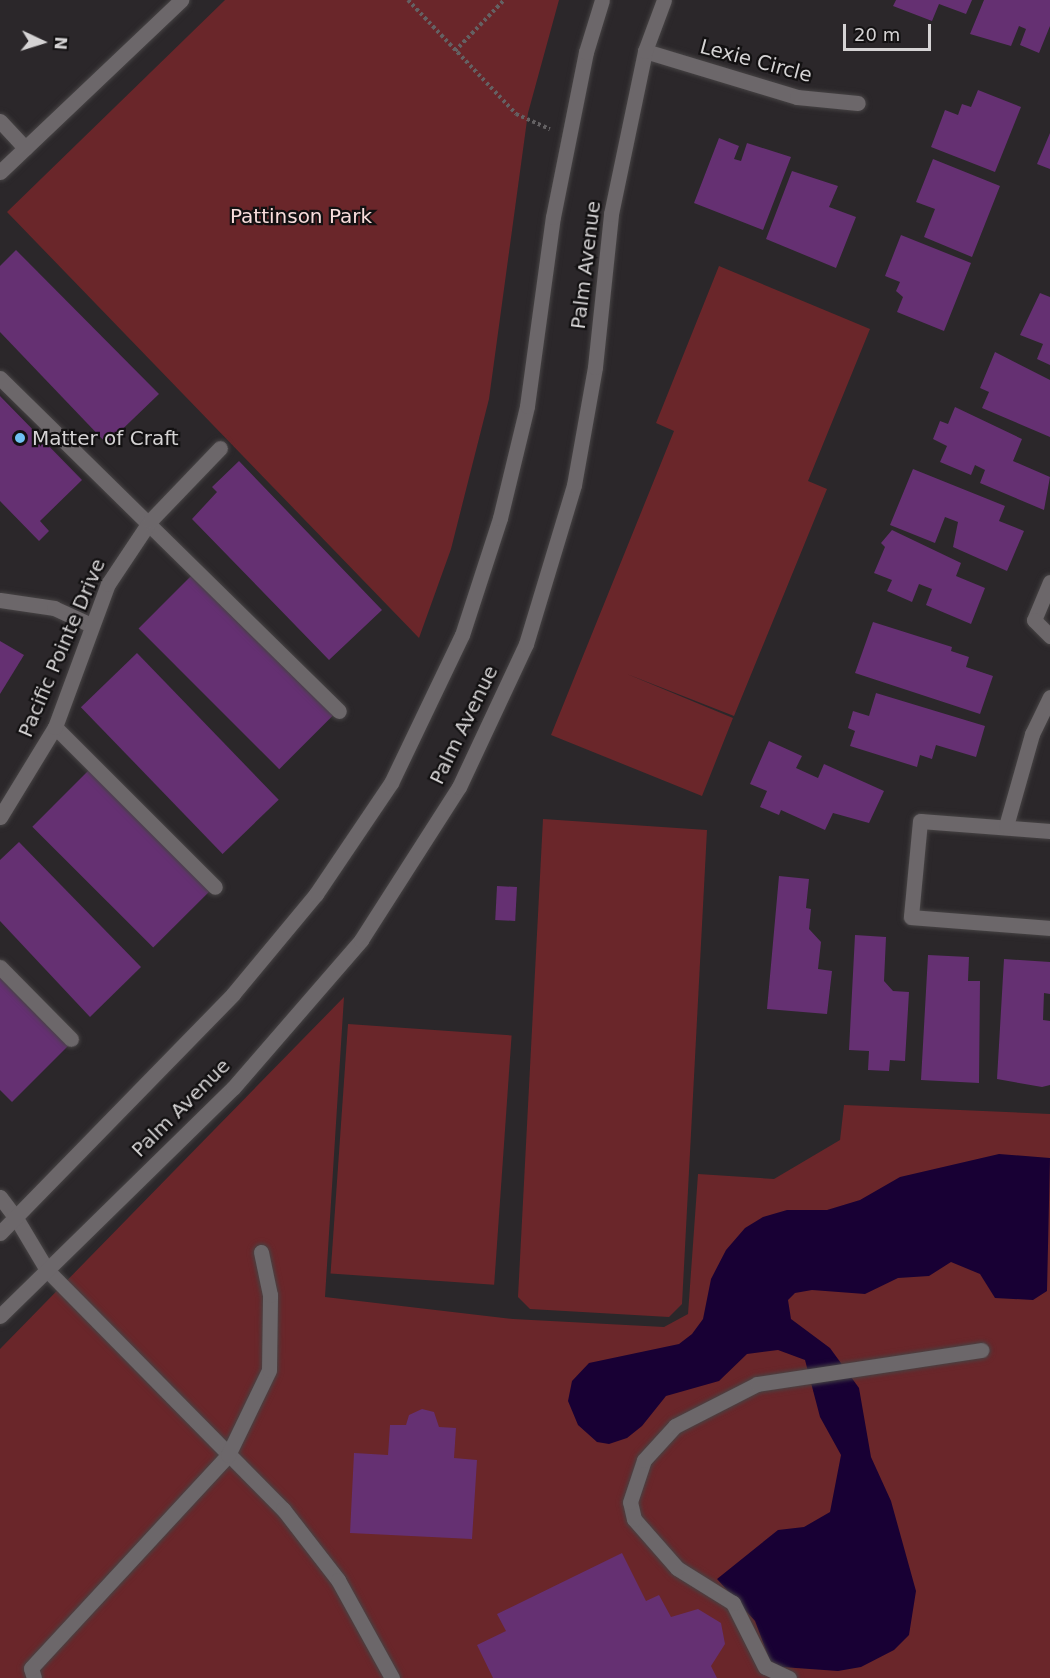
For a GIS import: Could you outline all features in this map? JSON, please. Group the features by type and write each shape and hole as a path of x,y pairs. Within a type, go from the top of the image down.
{"street":[{"path":"0,172 181,0"},
{"name":"Palm Avenue","path":"0,1233 232,994 316,894 391,783 462,635 500,518 526,406 569,137 602,0"},
{"name":"Palm Avenue","path":"0,1316 233,1088 361,940 459,787 526,644 574,485 595,367 611,214 645,51 664,0"},
{"name":"Lexie Circle","path":"645,51 797,97 858,103"},
{"path":"0,121 25,148"},
{"path":"0,378 129,508 150,521 339,711"},
{"name":"Pacific Pointe Drive","path":"0,817 55,727 108,584 150,521 220,448"},
{"path":"1050,582 1034,620 1050,636"},
{"path":"0,600 54,608 91,625"},
{"path":"1006,826 1032,734 1050,697"},
{"path":"55,727 215,887"},
{"path":"1050,831 920,821 912,917 1050,928"},
{"path":"0,967 70,1039"},
{"path":"0,1197 16,1218 47,1270 283,1509 338,1580 392,1678"},
{"path":"34,1678 30,1668 228,1455 269,1370 270,1295 261,1252"},
{"path":"789,1678 765,1667 733,1603 677,1568 634,1519 630,1502 644,1460 675,1426 757,1384 981,1350"}],"path":[{"path":"408,0 516,114 569,137"},
{"path":"455,51 504,0"}],"green space":[{"name":"Pattinson Park","path":"225,0 559,0 528,113 489,399 451,549 419,638 7,212"},
{"path":"719,266 870,329 808,481 827,489 734,716 627,674 733,718 702,796 551,735 674,431 656,423"},
{"path":"543,819 707,830 682,1304 669,1317 530,1309 518,1297"},
{"path":"344,997 325,1297 513,1319 664,1327 688,1314 698,1174 774,1179 840,1140 844,1105 1050,1114 1050,1678 0,1678 0,1349"},
{"path":"348,1024 512,1035 494,1285 331,1273"}],"shaded area":[{"path":"999,1154 1050,1158 1047,1291 1033,1300 995,1298 980,1274 951,1262 929,1276 898,1278 865,1294 812,1290 795,1293 788,1300 791,1319 830,1348 859,1388 871,1457 891,1501 916,1591 909,1635 894,1650 861,1667 838,1671 782,1667 770,1661 755,1621 717,1579 778,1530 804,1527 830,1512 841,1455 820,1417 805,1360 778,1350 747,1354 719,1381 666,1396 642,1426 627,1438 609,1444 597,1442 578,1425 568,1401 572,1381 589,1363 679,1344 692,1334 703,1319 711,1279 726,1250 745,1228 763,1217 787,1210 827,1210 860,1200 900,1177"}],"building":[{"path":"896,0 972,0 966,14 939,4 932,21 893,6"},
{"path":"984,0 1050,0 1050,26 1039,53 1020,45 1026,29 1019,26 1011,46 970,34"},
{"path":"978,90 1021,107 995,172 931,147 945,110 958,115 962,104 971,107"},
{"path":"1050,133 1050,169 1037,164"},
{"path":"719,138 739,146 734,159 741,161 747,143 791,157 763,230 694,203"},
{"path":"933,159 1000,186 972,257 924,237 935,209 916,202"},
{"path":"792,171 838,186 829,207 856,217 836,268 766,239"},
{"path":"901,235 971,263 944,331 897,312 903,297 896,291 900,282 885,276"},
{"path":"16,250 159,394 107,444 0,332 0,266"},
{"path":"1040,293 1050,297 1050,365 1037,359 1043,344 1020,335"},
{"path":"995,352 1050,380 1050,437 982,408 989,392 980,388"},
{"name":"Matter of Craft","path":"0,396 82,480 40,521 49,531 39,541 0,501"},
{"path":"955,407 1022,439 1013,461 1050,477 1044,510 980,483 985,470 975,465 971,475 940,462 947,446 933,439 940,421 948,424"},
{"path":"239,461 382,610 329,660 192,519 217,492 212,487"},
{"path":"913,469 1005,506 999,521 1024,531 1007,571 953,547 958,522 945,517 935,543 890,525"},
{"path":"892,530 961,563 956,576 985,588 971,624 926,605 932,589 919,584 912,602 887,591 892,580 874,573 885,547 881,543"},
{"path":"193,574 334,715 279,769 139,628"},
{"path":"873,622 952,647 951,651 969,657 966,667 993,676 980,714 855,673"},
{"path":"0,641 24,655 0,694"},
{"path":"137,653 279,800 223,854 81,707"},
{"path":"876,693 985,726 976,757 936,745 932,759 920,755 917,767 850,746 855,731 848,728 853,711 869,716"},
{"path":"769,741 802,756 796,768 818,778 824,764 884,791 869,823 833,813 825,830 781,810 779,815 760,807 767,791 750,784"},
{"path":"91,768 212,889 153,948 32,827"},
{"path":"19,842 141,967 90,1017 0,921 0,860"},
{"path":"779,876 809,879 806,908 811,909 809,929 821,942 818,969 832,971 827,1014 767,1009"},
{"path":"497,886 517,887 515,921 495,920"},
{"path":"855,935 886,937 884,981 893,991 909,992 905,1061 890,1060 889,1071 868,1070 869,1051 849,1050"},
{"path":"928,955 969,957 968,981 980,981 979,1083 921,1080"},
{"path":"1004,959 1050,962 1050,994 1044,993 1043,1020 1050,1021 1050,1085 1042,1087 997,1079"},
{"path":"0,975 69,1045 12,1102 0,1090"},
{"path":"422,1409 434,1412 439,1427 456,1428 454,1458 477,1460 472,1539 350,1533 354,1453 388,1455 390,1425 406,1425 409,1415"},
{"path":"622,1553 646,1601 659,1595 671,1617 698,1609 721,1623 725,1644 711,1666 717,1678 493,1678 477,1645 506,1631 497,1614"}],"place":[{"name":"Matter of Craft","path":"20,438"}]}
